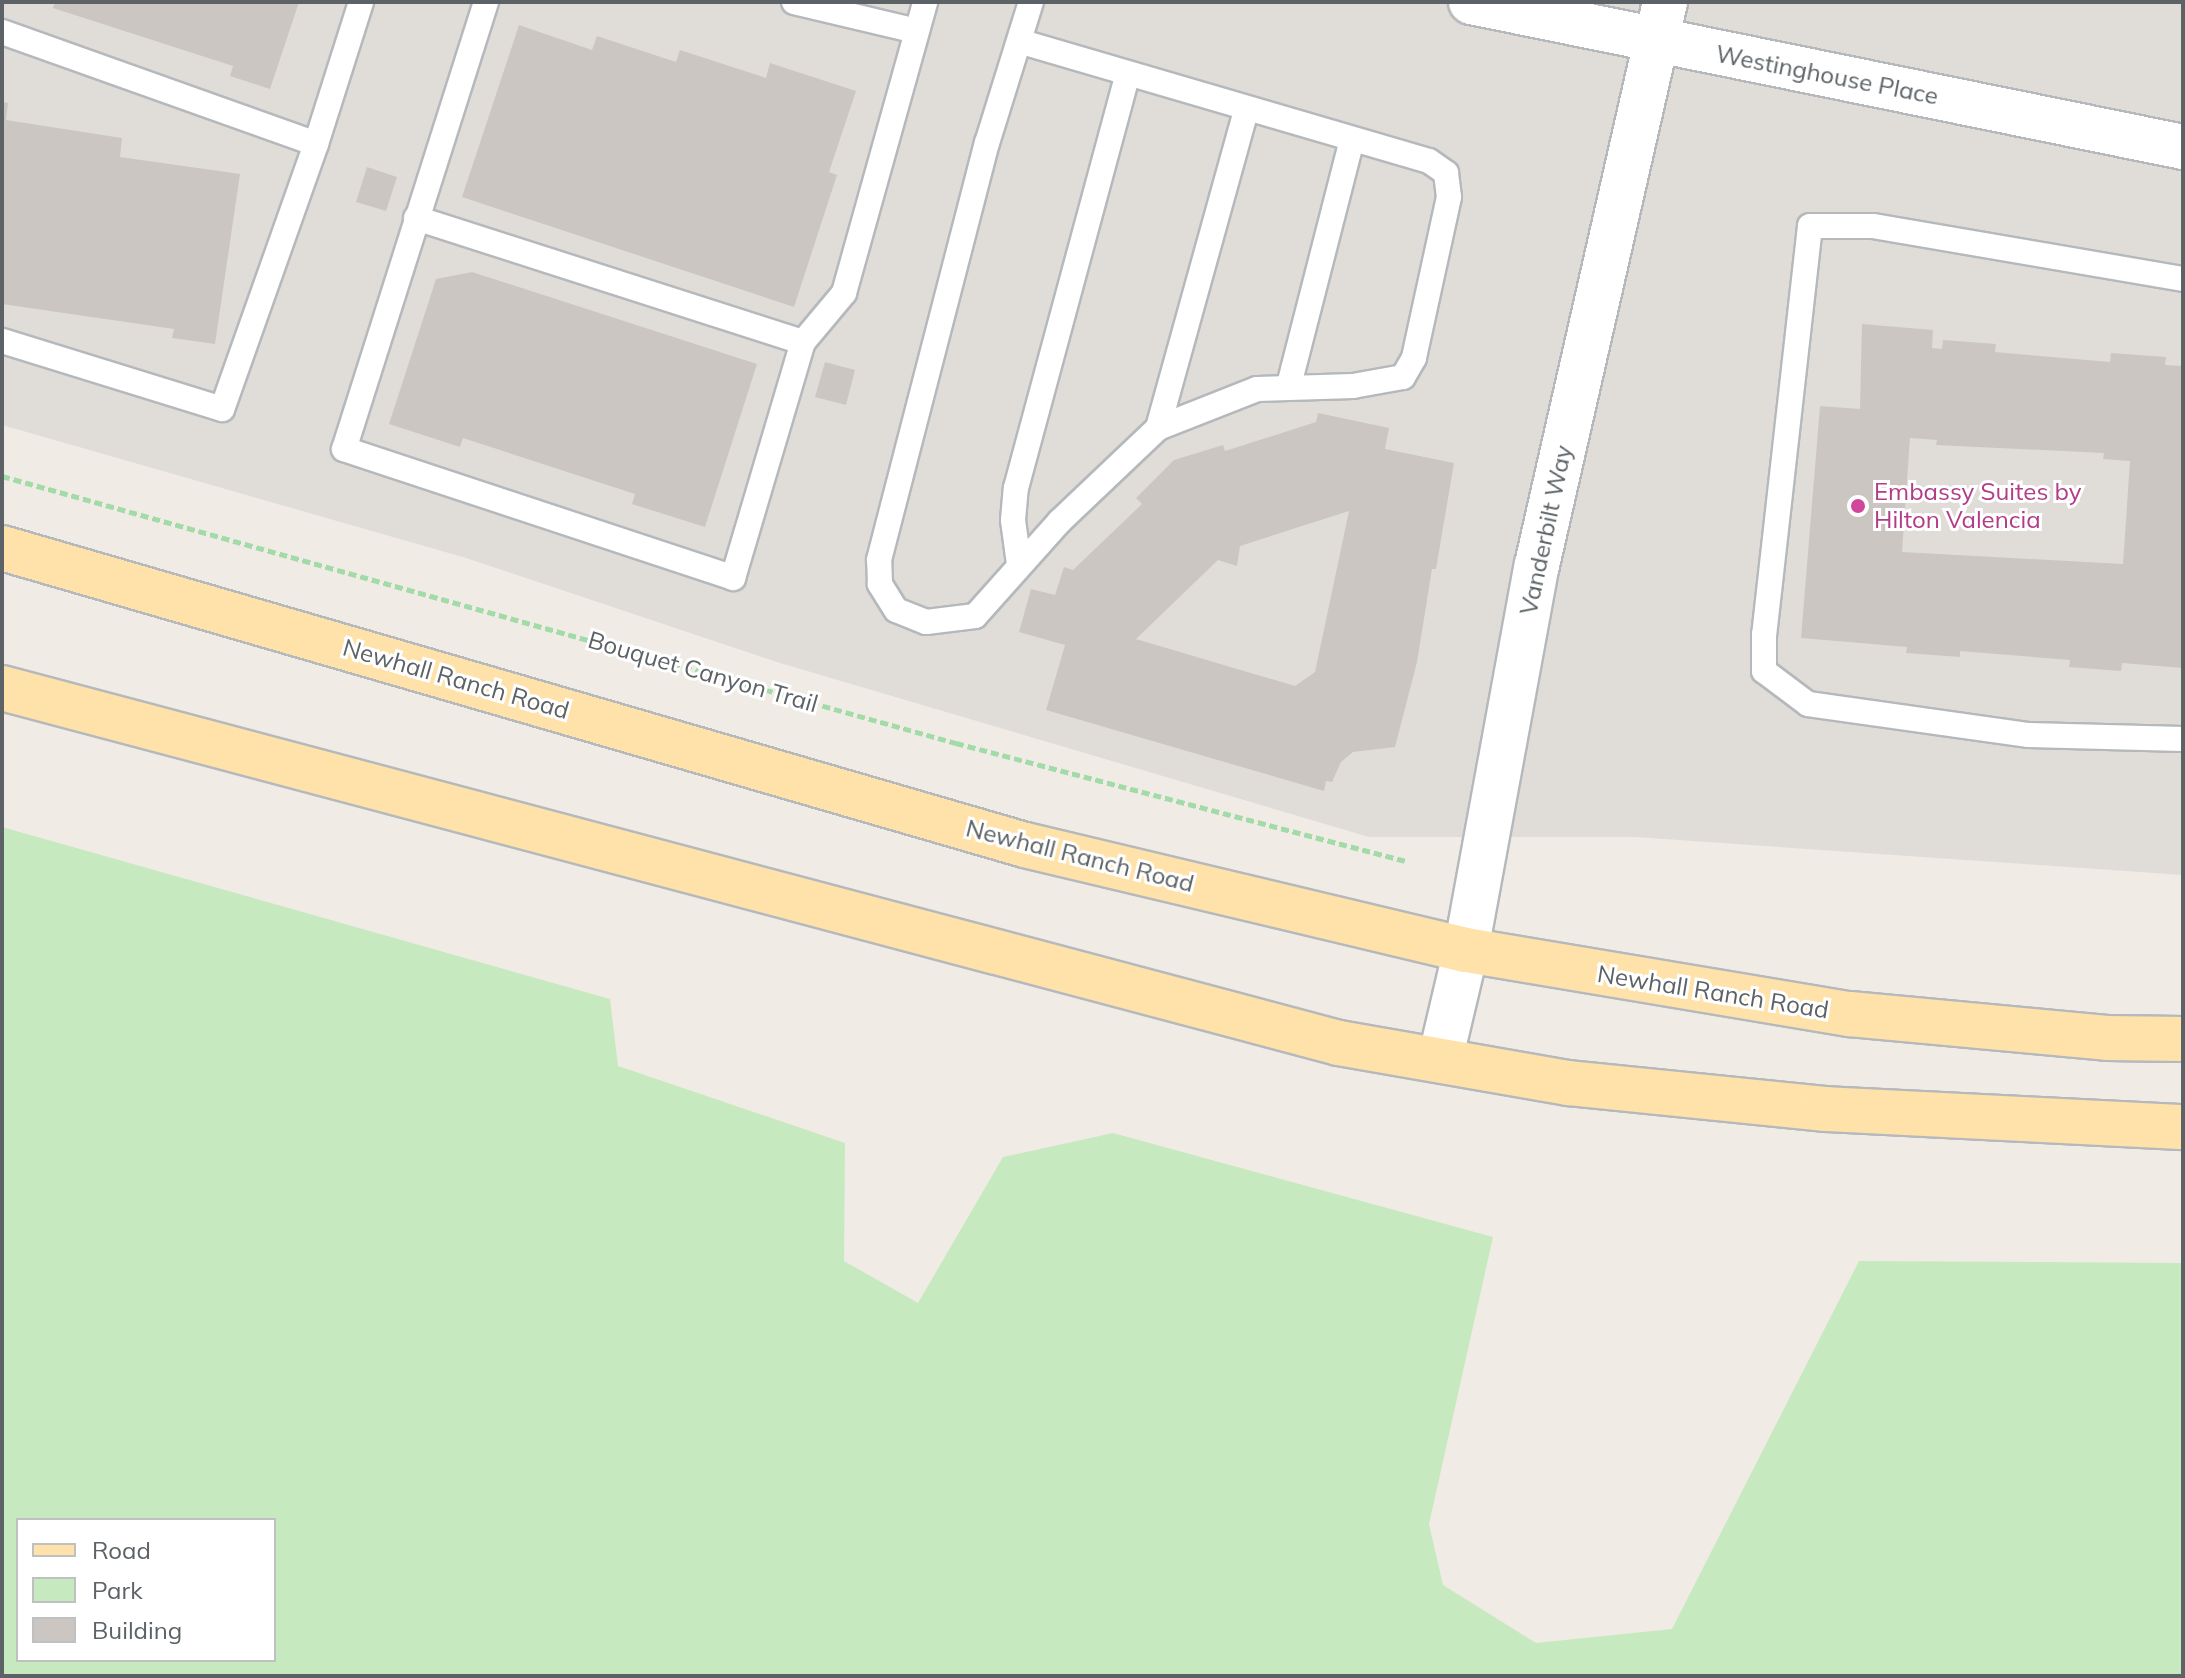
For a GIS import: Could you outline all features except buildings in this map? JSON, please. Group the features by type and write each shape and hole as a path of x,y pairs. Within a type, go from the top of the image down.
{"main road":[{"name":"Newhall Ranch Road","path":"2,548 1025,845 1466,950 1850,1014 2107,1038 2183,1039"},
{"path":"2,688 1339,1043 1569,1083 1825,1109 2183,1127"}],"street":[{"name":"Westinghouse Place","path":"1471,2 1660,22 2183,147"},
{"name":"Vanderbilt Way","path":"1440,1060 1466,950 1537,565 1660,22"}],"lane":[{"path":"2,341 222,409 316,144 361,2"},
{"path":"486,2 344,449 733,578 803,342 844,293 925,2"},
{"path":"794,2 917,31"},
{"path":"1022,42 1246,111 1429,161 1446,173 1449,197 1414,358 1403,377 1382,384 1289,385 1257,389 1158,428 1019,564 975,616 952,622 926,622 896,610 880,584 879,560 987,143 1022,42 1031,2"},
{"path":"2,32 316,144"},
{"path":"1019,564 1013,520 1016,488 1128,74"},
{"path":"1158,428 1246,111"},
{"path":"1289,385 1352,140"},
{"path":"416,218 803,342"},
{"path":"2183,279 1872,226 1810,226 1764,671 1808,704 2029,735 2183,739"}],"path":[{"name":"Bouquet Canyon Trail","path":"2,476 941,739 1406,861"}],"shaded area":[{"path":"2,2 2183,2 2183,875 1635,837 1369,837 780,663 466,558 2,425"}],"green space":[{"path":"2,827 610,999 618,1066 845,1143 844,1261 918,1303 1003,1157 1113,1133 1493,1237 1429,1524 1443,1585 1536,1643 1672,1629 1859,1261 2183,1263 2183,1676 2,1676"}],"place":[{"name":"Embassy Suites by Hilton Valencia","path":"1858,506"}]}
